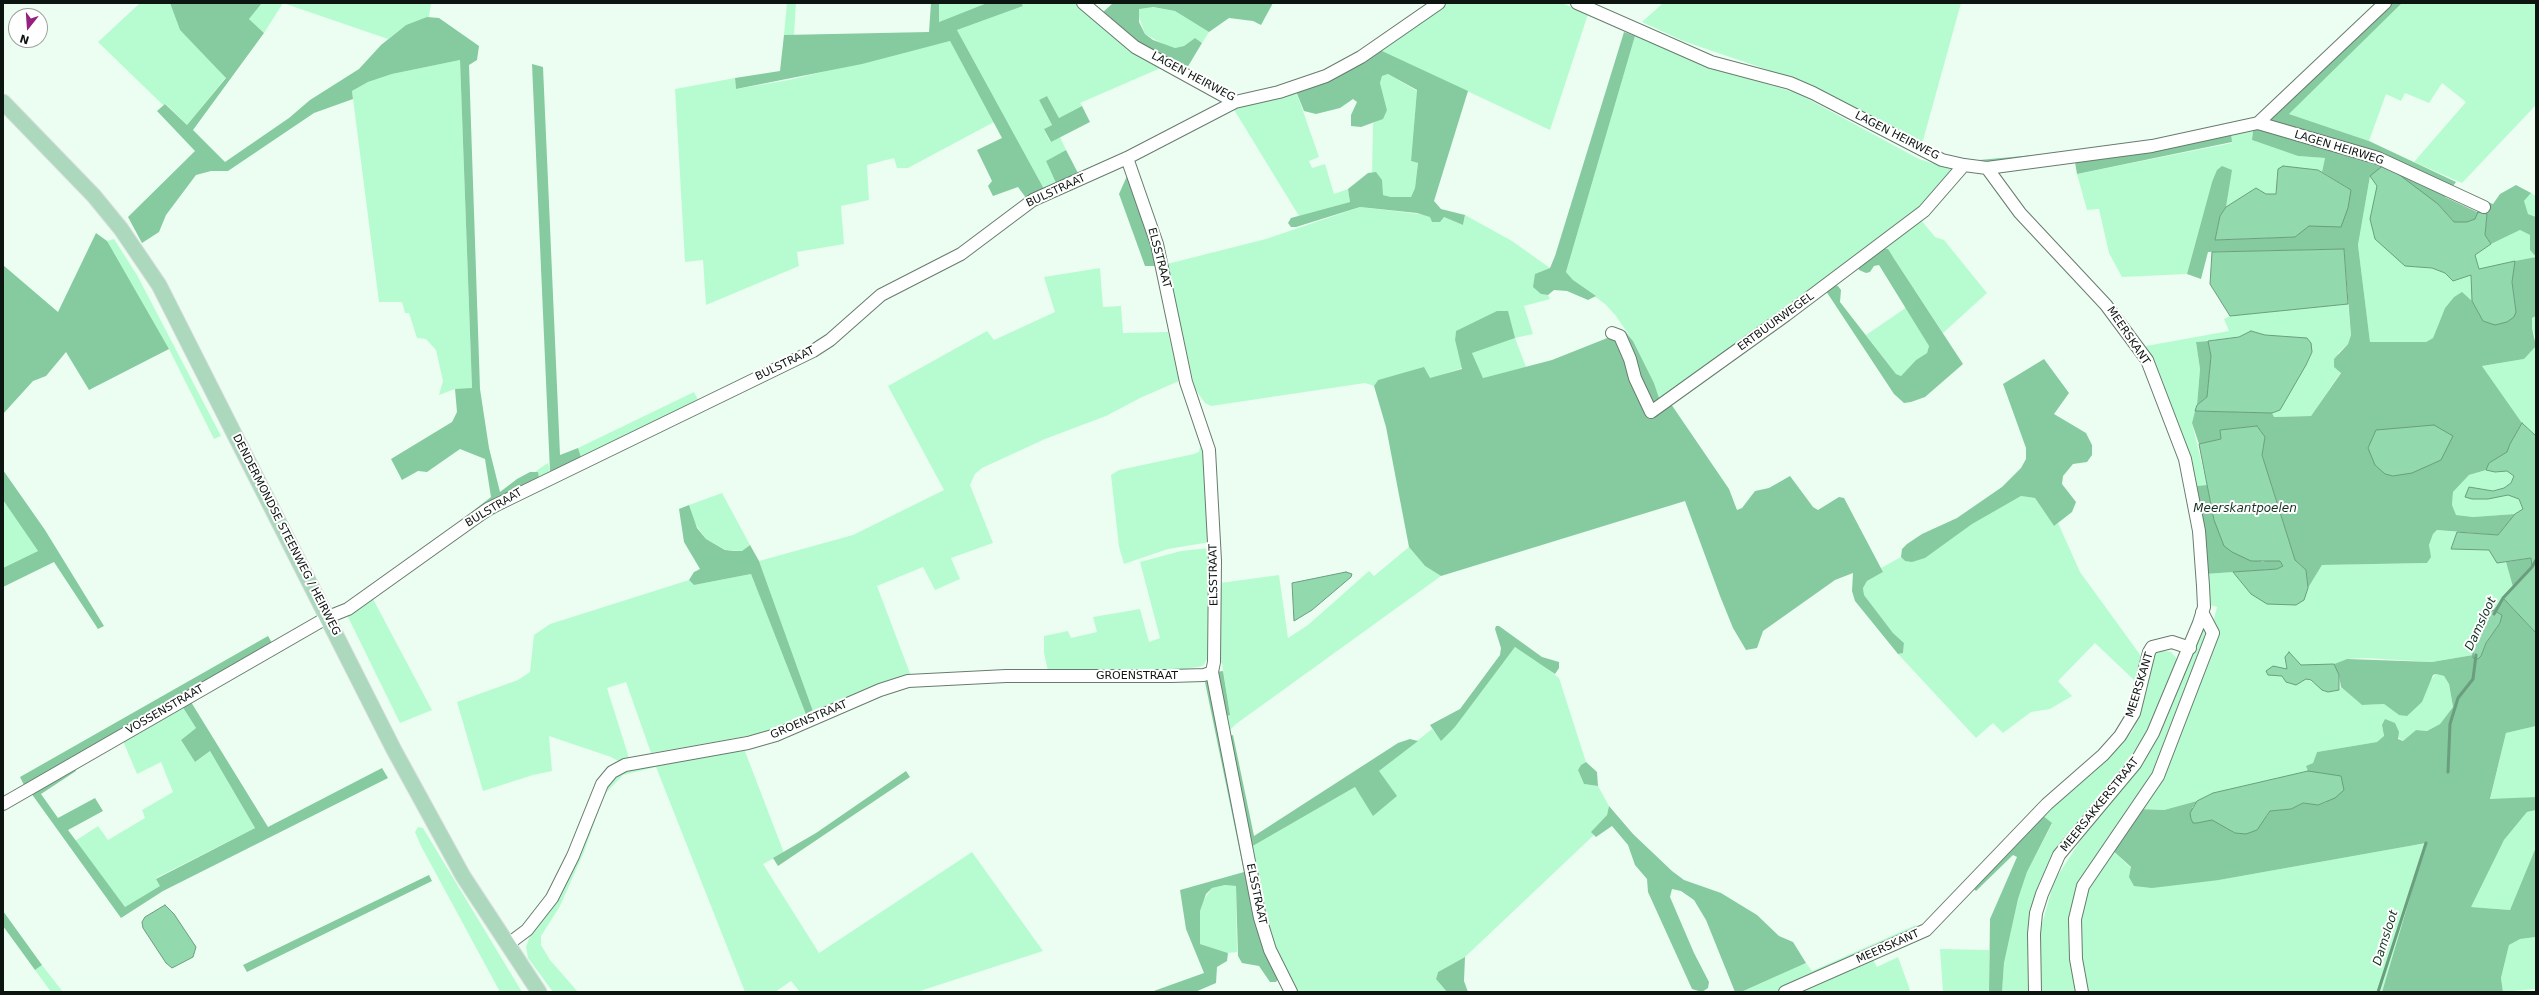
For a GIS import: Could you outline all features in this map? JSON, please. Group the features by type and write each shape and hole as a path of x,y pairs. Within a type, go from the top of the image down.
{"main road":[{"name":"DENDERMONDSE STEENWEG / HEIRWEG","path":"3,102 94,196 121,229 158,285 402,764 463,876 539,992"}],"street":[{"name":"LAGEN HEIRWEG","path":"1083,3 1135,47 1235,102 1280,92 1326,76 1361,57 1439,3"},
{"name":"LAGEN HEIRWEG","path":"1577,3 1711,62 1790,83 1813,93 1921,151 1942,160 1964,166 1987,168 2152,146 2258,124 2378,158 2484,207"},
{"path":"2258,124 2384,3"},
{"name":"BULSTRAAT","path":"328,617 348,609 488,509 813,351 830,340 881,295 961,254 1033,200 1127,158 1235,102"},
{"name":"ELSSTRAAT","path":"1127,158 1157,244 1186,382 1209,450 1215,561 1214,662 1212,672 1260,918 1270,950 1291,992"},
{"name":"ERTBUURWEGEL","path":"1612,333 1620,336 1630,359 1635,378 1651,412 1786,315 1924,211 1964,166"},
{"name":"MEERSKANT","path":"1785,992 1926,930 2047,804 2103,755 2120,736 2134,713 2149,652 2152,647 2172,642 2190,648 2202,612 2203,586 2199,538 2192,491 2185,459 2147,360 2106,305 2020,213 1987,168"},
{"path":"2082,992 2076,959 2076,919 2084,886 2158,776 2213,633 2202,612"},
{"name":"VOSSENSTRAAT","path":"3,804 328,617"},
{"name":"MEERSAKKERSTRAAT","path":"2035,992 2036,913 2059,855 2135,764 2153,733 2190,648"},
{"name":"GROENSTRAAT","path":"507,945 528,930 552,898 573,856 602,784 612,772 625,764 748,743 776,735 880,690 908,681 1006,676 1171,676 1204,675 1212,672"}],"shaded area":[{"path":"140,3 170,3 180,30 226,77 187,125 166,104 163,105 98,42"},
{"path":"170,3 262,3 249,19 264,33 193,130 225,162 289,118 310,100 359,69 381,45 406,25 427,17 439,18 479,46 477,60 469,65 480,389 489,448 500,492 517,479 530,472 538,472 539,478 524,497 476,525 470,518 453,531 451,528 491,497 485,459 460,449 427,472 418,471 402,480 391,459 452,422 457,412 455,389 472,388 460,60 392,74 368,82 352,91 353,99 314,113 228,171 211,171 196,175 166,215 159,232 142,243 128,217 195,151 157,111 165,104 187,125 226,78 180,30"},
{"path":"262,3 283,3 264,33 249,19"},
{"path":"283,3 431,3 429,17 406,25 388,39"},
{"path":"787,3 796,3 794,35 784,35"},
{"path":"931,3 939,3 939,22 987,3 1021,3 1023,6 957,30 1044,189 1026,198 1018,187 993,196 988,186 992,181 977,150 1002,138 950,41 862,64 736,89 735,78 780,71 784,35 929,32"},
{"path":"939,3 987,3 939,22"},
{"path":"1021,3 1077,3 1088,13 1163,67 1080,103 1082,106 1059,118 1047,96 1039,100 1052,125 1044,129 1050,142 1060,137 1066,150 1046,161 1056,183 1044,189 957,30 1023,6"},
{"path":"1113,3 1273,3 1261,25 1253,21 1229,18 1209,32 1175,11 1153,7 1139,9 1139,22 1145,34 1153,40 1175,48 1184,46 1195,38 1202,43 1187,68 1134,40 1102,13"},
{"path":"1448,3 1562,3 1588,14 1550,130 1380,50"},
{"path":"1663,3 1961,3 1922,144 1834,98 1768,70 1683,41 1642,22"},
{"path":"2390,3 2402,3 2289,114 2369,141 2456,182 2445,197 2477,212 2485,201 2493,204 2500,194 2516,185 2531,193 2524,201 2528,214 2536,217 2536,257 2536,316 2532,318 2532,328 2536,346 2524,359 2482,366 2522,423 2510,444 2508,452 2489,463 2486,470 2469,475 2453,492 2452,505 2456,515 2473,517 2515,514 2498,535 2437,530 2433,534 2429,545 2431,557 2427,563 2322,565 2308,588 2306,570 2295,560 2262,455 2265,437 2257,426 2220,430 2221,439 2199,444 2192,423 2195,411 2272,413 2274,417 2311,416 2341,373 2334,367 2334,359 2348,344 2351,335 2344,249 2208,252 2201,279 2187,274 2212,182 2217,170 2222,166 2232,170 2226,207 2220,216 2215,240 2295,237 2351,190 2322,172 2325,158 2298,156 2252,140 2253,131 2265,124","holes":["2370,176 2438,204 2454,222 2467,223 2487,214 2485,235 2491,244 2520,230 2530,235 2530,250 2536,257 2515,261 2512,282 2516,312 2483,321 2472,301 2462,292 2454,297 2445,308 2433,338 2426,342 2370,342 2358,245"]},
{"path":"2402,3 2536,3 2536,105 2462,183 2414,162 2466,102 2442,83 2429,103 2405,93 2401,101 2386,94 2369,141 2289,114"},
{"path":"1145,6 1175,11 1209,32 1202,43 1195,38 1184,46 1175,48 1165,45 1145,34 1138,14 1139,9"},
{"path":"1624,32 1635,36 1566,272 1573,280 1596,296 1588,300 1567,291 1554,290 1548,295 1541,294 1533,287 1535,274 1550,268 1555,256"},
{"path":"1635,36 1716,69 1797,93 1919,159 1953,170 1920,209 1660,402 1654,383 1633,341 1616,316 1605,304 1573,280 1566,272"},
{"path":"950,41 994,122 908,168 897,168 894,158 867,165 869,200 841,206 844,244 797,252 799,266 706,305 703,260 685,262 675,89 735,78 736,89 789,80"},
{"path":"1380,50 1468,91 1434,201 1441,209 1465,215 1463,225 1444,217 1440,222 1432,222 1430,217 1417,213 1360,207 1296,227 1291,227 1288,223 1291,218 1350,202 1348,189 1368,173 1376,172 1382,180 1383,195 1391,197 1411,197 1415,188 1418,163 1411,161 1417,90 1388,74 1382,76 1380,83 1387,110 1383,119 1361,127 1351,126 1351,115 1357,102 1353,99 1340,108 1316,114 1304,111 1296,91 1358,65"},
{"path":"460,60 472,389 455,389 439,395 443,381 436,350 426,339 417,338 409,313 405,313 402,302 379,302 352,91 368,82 392,74"},
{"path":"532,64 543,67 560,455 578,448 581,457 550,472"},
{"path":"1388,74 1417,91 1411,161 1418,163 1415,188 1411,197 1391,197 1383,195 1372,173 1373,124 1387,110 1380,83 1382,76"},
{"path":"1296,91 1319,157 1309,161 1312,168 1325,164 1334,194 1348,189 1350,202 1299,216 1233,108"},
{"path":"1047,96 1059,118 1082,106 1090,122 1051,142 1044,129 1052,125 1039,100"},
{"path":"2230,125 2232,142 2077,174 2075,162 1998,169 1968,161 2100,149"},
{"path":"2253,131 2252,140 2298,156 2325,158 2322,172 2318,170 2278,169 2276,194 2266,194 2256,188 2226,207 2231,170 2212,182 2187,274 2122,277 2109,253 2099,209 2087,210 2077,174 2232,143 2231,135"},
{"path":"1066,150 1078,173 1056,183 1046,161"},
{"path":"1127,176 1159,266 1145,266 1119,194"},
{"path":"2370,176 2377,186 2405,266 2432,268 2445,273 2454,281 2471,275 2472,301 2462,293 2454,297 2445,308 2433,338 2426,342 2370,342 2358,245"},
{"path":"2531,193 2536,196 2536,217 2528,214 2524,207 2524,201"},
{"path":"1360,207 1444,217 1463,225 1465,215 1512,241 1550,268 1536,274 1541,294 1548,295 1550,299 1524,306 1533,334 1515,338 1526,367 1483,378 1472,353 1456,331 1455,340 1462,368 1430,379 1424,368 1378,380 1374,386 1365,383 1211,406 1205,403 1195,389 1167,264 1266,239"},
{"path":"1921,220 1935,237 1944,240 1987,293 1943,333 1893,257 1880,248"},
{"path":"2520,230 2530,235 2530,250 2536,257 2479,269 2475,255 2491,244"},
{"path":"96,233 107,241 169,349 89,390 66,352 46,376 33,381 3,414 3,265 58,312"},
{"path":"114,239 137,275 221,436 214,439 169,349 109,247 107,241"},
{"path":"1880,248 1888,249 1963,364 1925,397 1911,402 1904,403 1894,394 1826,291 1832,284 1838,286 1841,290 1840,302 1896,374 1901,376 1916,360 1927,353 1929,346 1879,265 1874,266 1870,272 1866,273 1859,270 1858,265"},
{"path":"1100,268 1103,307 1121,306 1123,333 1168,332 1179,381 1140,398 1106,416 1045,439 982,468 975,474 970,485 993,543 951,558 960,579 935,590 923,567 877,586 911,676 881,683 814,714 759,561 853,535 944,490 888,386 987,331 994,340 1055,312 1044,277"},
{"path":"2348,304 2351,335 2348,344 2338,353 2341,372 2311,416 2273,417 2272,413 2280,410 2306,365 2312,352 2307,338 2265,335 2251,331 2239,337 2196,342 2200,369 2197,405 2192,423 2207,485 2197,486 2179,424 2146,346 2229,331 2224,319 2230,316"},
{"path":"1907,307 1929,346 1927,353 1916,360 1901,376 1896,374 1866,335"},
{"path":"1497,311 1508,311 1515,338 1472,353 1483,378 1552,360 1625,331 1633,341 1654,383 1660,401 1671,404 1729,489 1737,510 1742,508 1755,491 1769,488 1790,476 1813,507 1818,510 1839,497 1844,498 1883,572 1867,581 1863,588 1864,595 1893,633 1904,643 1903,653 1898,654 1855,601 1852,591 1853,573 1835,580 1763,631 1757,648 1746,650 1733,628 1685,501 1441,576 1425,566 1409,547 1386,427 1374,386 1378,380 1424,367 1430,378 1462,369 1455,340 1456,331"},
{"path":"2536,316 2536,339 2532,328 2532,318"},
{"path":"2536,339 2536,436 2522,423 2482,366 2524,359"},
{"path":"2208,341 2211,356 2207,397 2197,405 2200,369 2196,342"},
{"path":"2044,359 2069,393 2054,414 2086,433 2092,445 2092,455 2087,462 2073,464 2063,476 2062,484 2076,502 2072,512 2054,526 2035,498 2021,496 1972,524 1925,558 1912,562 1905,561 1901,557 1902,549 1907,544 1922,534 1957,518 2002,487 2021,468 2026,459 2026,448 2003,384"},
{"path":"694,392 698,400 581,457 578,448"},
{"path":"1200,447 1203,450 1210,542 1168,549 1124,564 1119,547 1111,475 1119,470 1194,454 1199,452"},
{"path":"548,463 550,472 539,478 536,471"},
{"path":"3,470 45,530 104,626 98,629 54,562 3,587 3,568 38,551 3,500"},
{"path":"2486,470 2495,472 2507,471 2514,476 2511,483 2504,488 2493,491 2469,487 2472,499 2508,495 2519,499 2523,509 2515,514 2473,517 2455,515 2452,505 2453,492 2469,475"},
{"path":"2207,485 2214,520 2262,562 2269,560 2280,561 2283,566 2277,569 2205,574 2202,521 2197,486"},
{"path":"722,493 750,545 742,551 726,550 706,539 694,522 689,505"},
{"path":"2021,496 2035,498 2054,526 2058,523 2080,572 2141,656 2136,682 2095,643 2058,681 2072,696 2050,709 2031,712 2003,733 1993,723 1976,738 1898,654 1903,653 1904,643 1893,633 1864,595 1863,588 1867,581 1883,572 1881,568 1901,557 1905,561"},
{"path":"3,500 38,551 3,568"},
{"path":"689,505 697,528 706,539 725,550 742,551 750,545 759,561 814,714 807,717 751,574 694,585 689,580 694,572 700,569 684,542 679,509"},
{"path":"2437,530 2457,532 2451,549 2489,550 2497,563 2506,562 2513,587 2482,622 2473,645 2473,655 2432,662 2366,658 2347,659 2334,664 2316,666 2301,665 2289,652 2285,657 2287,669 2268,675 2282,676 2286,682 2302,682 2306,679 2316,684 2339,690 2341,687 2362,705 2384,704 2399,715 2422,702 2428,683 2436,674 2444,676 2449,684 2453,707 2440,724 2427,731 2416,730 2403,741 2382,725 2384,737 2377,742 2317,752 2313,763 2307,766 2308,771 2213,793 2197,801 2164,810 2139,809 2203,663 2217,607 2210,605 2205,574 2233,572 2251,594 2304,600 2308,588 2322,565 2427,563 2430,557 2429,545 2433,534"},
{"path":"1409,547 1425,566 1441,576 1236,724 1231,729 1229,736 1224,717 1230,715 1222,663 1217,663 1220,583 1279,575 1288,638 1308,625 1369,571 1374,576"},
{"path":"1209,548 1207,659 1203,666 1172,671 1048,671 1044,653 1044,636 1068,631 1071,638 1097,632 1093,617 1140,609 1149,642 1160,638 1140,562 1181,551"},
{"path":"2531,558 2532,567 2513,587 2506,562"},
{"path":"751,574 807,717 763,733 651,753 626,682 607,688 629,758 620,762 611,757 549,736 552,771 533,775 483,791 457,702 518,680 530,672 534,635 550,624 689,580 694,585"},
{"path":"2503,598 2536,633 2536,726 2506,733 2490,799 2536,797 2536,810 2527,812 2504,840 2471,907 2510,910 2536,847 2536,937 2520,939 2509,945 2501,978 2503,992 2382,992 2426,843 2219,880 2152,888 2134,886 2129,877 2131,867 2110,848 2139,809 2164,810 2197,801 2192,808 2235,833 2267,816 2270,811 2291,809 2303,803 2318,805 2326,802 2323,773 2318,774 2308,771 2306,766 2313,763 2317,752 2377,742 2384,736 2382,725 2385,719 2395,723 2399,732 2398,739 2403,741 2416,730 2427,731 2440,724 2453,707 2449,684 2444,676 2436,674 2433,675 2422,702 2407,716 2399,715 2384,704 2362,705 2341,687 2339,675 2334,664 2347,659 2432,662 2473,655 2473,658 2481,656 2486,643 2500,623 2502,615 2493,610"},
{"path":"373,599 432,710 400,723 347,615"},
{"path":"2205,621 2209,622 2189,685 2160,762 2070,916 2075,992 2041,992 2040,931 2054,881 2090,826 2141,762"},
{"path":"1496,626 1499,626 1542,657 1559,662 1559,668 1555,674 1515,647 1455,727 1441,741 1430,725 1460,709 1500,655 1501,648 1495,629"},
{"path":"268,636 272,643 24,785 20,777"},
{"path":"1515,647 1537,660 1559,678 1586,762 1581,765 1578,770 1584,784 1598,786 1609,806 1607,815 1592,832 1594,835 1465,957 1438,972 1436,979 1447,992 1297,992 1281,962 1270,933 1251,847 1355,787 1374,816 1379,771 1432,729 1441,740 1455,727"},
{"path":"2158,650 2171,652 2177,659 2145,736 2085,816 2031,918 2028,941 2028,992 2002,992 2004,963 2018,899 2027,872 2052,824 2042,815 2094,772 2132,732 2139,716 2154,654"},
{"path":"1223,671 1230,715 1224,717 1215,672"},
{"path":"1211,679 1278,979 1276,982 1270,982 1259,966 1242,963 1238,956 1236,886 1225,885 1212,888 1206,894 1200,911 1200,944 1228,953 1227,961 1217,967 1216,983 1195,992 1151,992 1204,973 1186,929 1180,890 1244,872 1205,682"},
{"path":"191,702 268,827 382,768 388,778 163,891 121,918 31,793 73,767 76,771 41,794 58,818 95,798 103,811 68,830 125,907 160,886 156,879 255,828 210,751 195,762 181,740 196,728 182,706"},
{"path":"182,706 196,728 181,740 195,762 210,751 255,828 156,878 161,886 125,907 75,841 98,826 108,840 145,818 142,810 173,792 161,762 137,774 123,741"},
{"path":"2536,726 2536,797 2490,800 2506,733"},
{"path":"1233,735 1254,836 1398,743 1410,739 1418,741 1379,771 1397,796 1373,816 1355,787 1251,847 1229,736"},
{"path":"743,746 784,853 763,864 819,953 972,852 1043,951 917,992 800,992 791,981 775,992 745,992 656,767 623,775 604,795 584,852 560,906 541,936 541,945 550,960 578,992 553,992 528,958 526,947 531,933 606,784 623,770"},
{"path":"1586,762 1597,772 1598,786 1584,784 1578,770 1581,765"},
{"path":"906,771 910,777 778,866 773,858 816,833"},
{"path":"1609,806 1633,834 1672,871 1684,880 1721,893 1757,915 1779,936 1793,942 1806,963 1741,992 1735,992 1706,920 1694,900 1681,891 1672,889 1670,897 1694,953 1709,982 1708,988 1702,992 1692,989 1648,892 1647,879 1635,865 1628,845 1612,826 1596,837 1591,832 1607,815"},
{"path":"2536,810 2536,847 2510,910 2470,907 2504,840 2527,812"},
{"path":"2042,815 2052,823 2027,872 2018,899 2004,963 2002,992 1989,992 1990,919 2017,857 2013,855 1976,891 1971,886"},
{"path":"418,827 423,828 522,992 500,992 421,846 415,832"},
{"path":"2426,843 2382,992 2085,992 2078,926 2088,885 2110,848 2131,868 2219,880"},
{"path":"429,875 432,881 247,972 243,965"},
{"path":"1225,885 1236,886 1237,952 1228,953 1200,944 1200,911 1203,901 1212,888"},
{"path":"3,911 42,965 35,970 3,926"},
{"path":"1916,925 1918,930 1775,992 1741,992 1806,963 1812,971"},
{"path":"2536,937 2536,989 2503,992 2501,978 2509,945 2519,939"},
{"path":"1940,949 1989,950 1989,992 1943,992"},
{"path":"1465,957 1464,981 1468,992 1447,992 1436,979 1438,972"},
{"path":"1898,957 1910,990 1908,992 1795,992 1872,958 1877,967"},
{"path":"42,965 63,992 51,992 35,970"}],"water":[{"path":"2385,164 2438,204 2454,222 2467,222 2475,219 2478,212 2487,214 2485,235 2491,244 2475,255 2479,269 2515,261 2512,282 2516,312 2514,317 2507,322 2495,325 2483,321 2472,301 2471,275 2453,281 2445,273 2432,268 2405,266 2375,239 2370,219 2377,186 2370,176"},
{"path":"2283,166 2318,170 2351,190 2348,208 2341,227 2309,226 2295,237 2215,240 2220,216 2226,207 2256,188 2266,194 2276,194 2278,169"},
{"path":"2344,249 2348,304 2230,316 2210,284 2212,252"},
{"path":"2251,331 2265,335 2307,338 2311,343 2312,352 2306,365 2280,410 2272,413 2195,411 2197,405 2207,397 2211,356 2208,341 2239,337"},
{"path":"2522,423 2536,436 2536,633 2503,598 2532,567 2531,558 2497,563 2489,550 2451,549 2457,532 2498,535 2515,514 2523,509 2519,499 2508,495 2488,499 2472,499 2465,497 2469,487 2493,491 2504,488 2511,483 2514,476 2507,471 2495,472 2486,470 2489,463 2507,452"},
{"path":"2434,425 2453,436 2441,460 2412,473 2393,476 2385,474 2375,465 2368,448 2376,430"},
{"name":"Meerskantpoelen","path":"2257,426 2265,437 2262,455 2295,560 2306,570 2308,588 2304,600 2296,605 2267,604 2251,594 2233,572 2277,569 2283,566 2280,561 2251,561 2232,552 2224,546 2214,520 2199,444 2221,439 2220,430"},
{"path":"1346,572 1352,574 1351,577 1312,610 1294,621 1292,583"},
{"path":"2493,610 2502,615 2500,623 2486,643 2481,656 2478,659 2473,658 2473,645 2482,622"},
{"path":"2289,652 2301,665 2334,664 2339,675 2339,690 2328,692 2322,690 2311,680 2306,679 2296,685 2286,682 2282,676 2268,675 2266,671 2273,666 2287,669 2285,657"},
{"path":"2308,771 2341,776 2344,790 2335,798 2318,805 2303,803 2291,809 2270,811 2257,830 2246,834 2235,833 2212,820 2193,823 2191,819 2190,813 2197,801 2213,793"},
{"path":"165,905 174,914 196,947 193,957 172,968 166,963 143,928 142,922 145,917"}],"waterway":[{"name":"Damsloot","path":"2494,614 2503,598 2532,567 2536,560"},
{"name":"Damsloot","path":"2448,772 2450,724 2458,698 2473,679 2476,655"},
{"name":"Damsloot","path":"2378,992 2426,843"}]}
